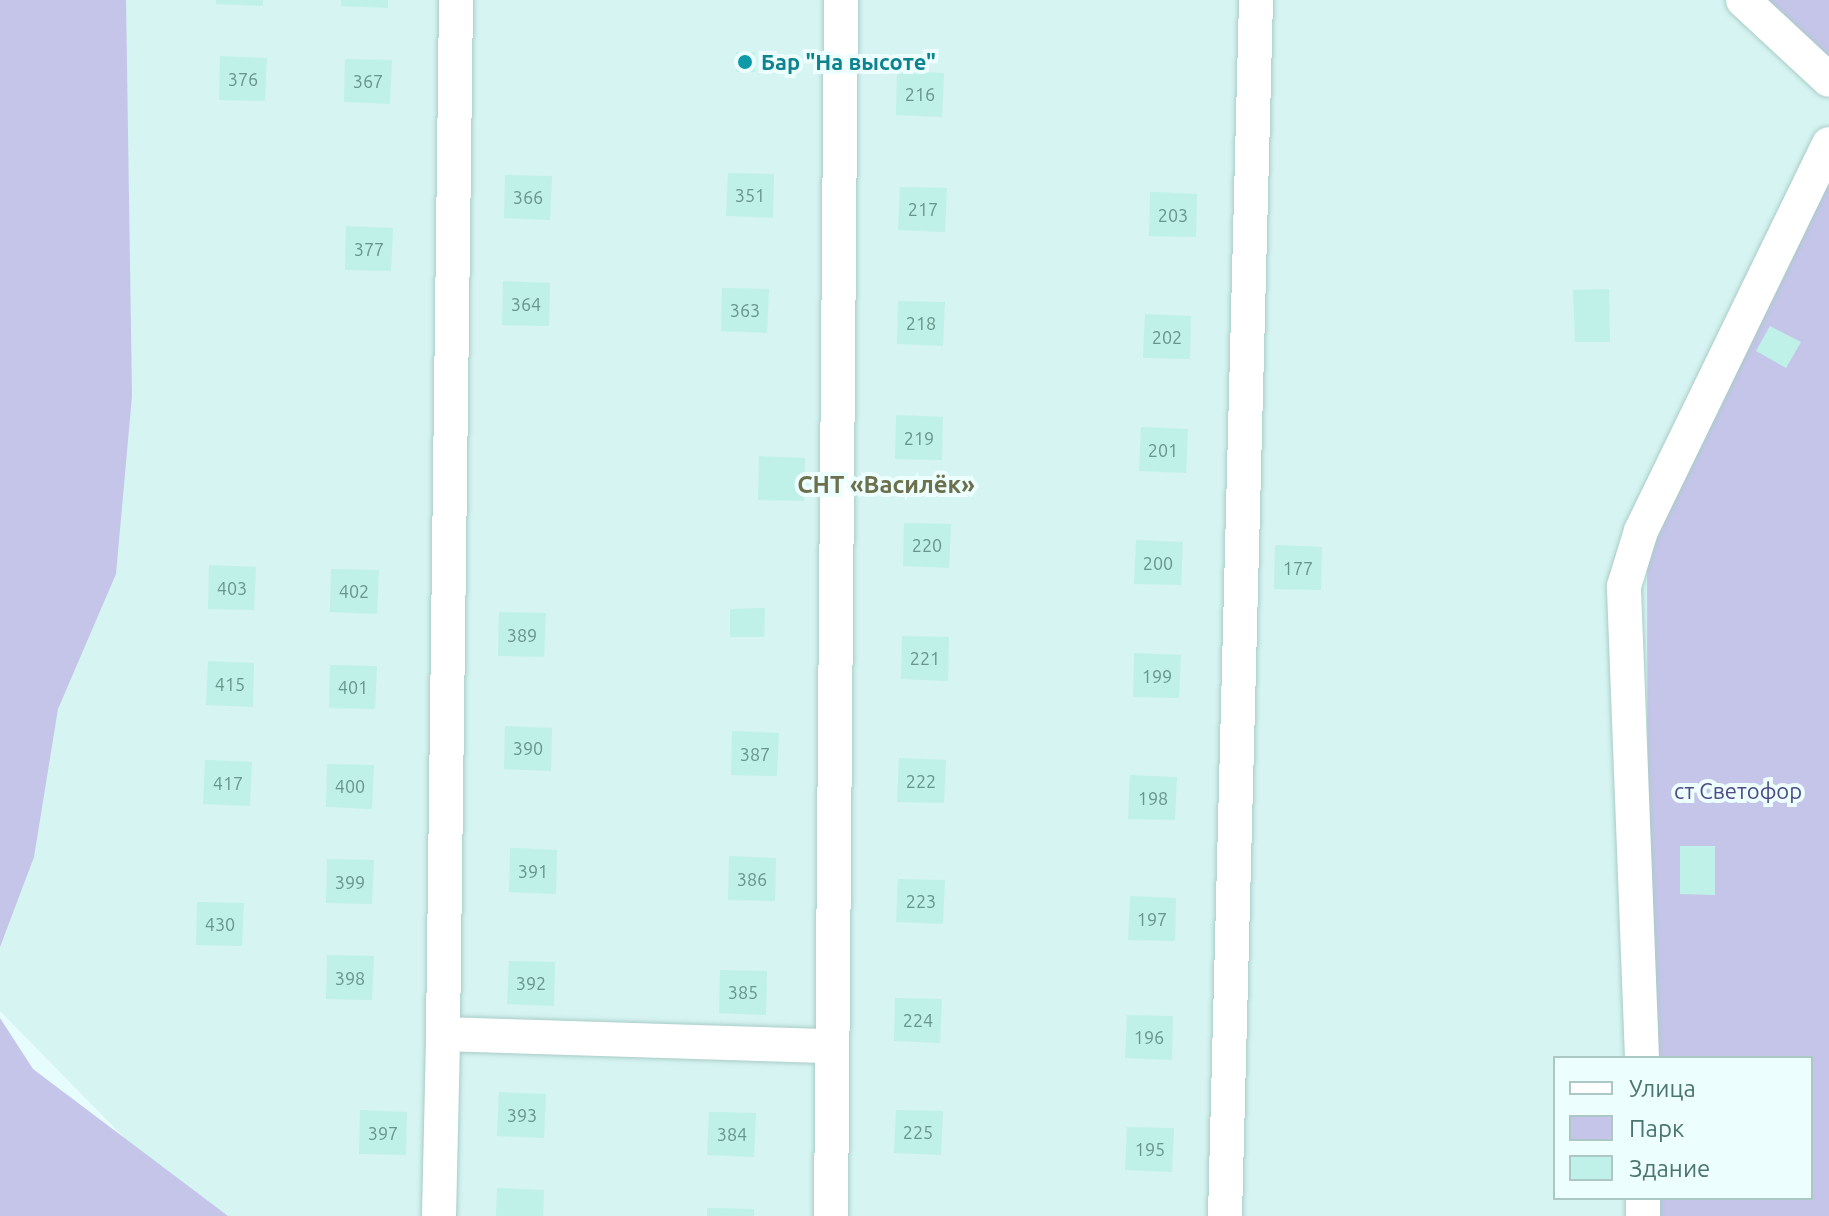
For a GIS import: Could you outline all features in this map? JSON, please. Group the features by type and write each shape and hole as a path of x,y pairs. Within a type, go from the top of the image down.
{"street":[{"path":"439,1216 456,0"},
{"path":"831,1216 841,0"},
{"path":"1225,1216 1256,0"},
{"path":"1743,0 1829,80"},
{"path":"1642,1056 1624,586 1641,531 1821,179 1829,144"},
{"path":"443,1034 831,1046"}],"shaded area":[{"path":"50,0 1734,0 1829,90 1829,151 1648,1056 1553,1056 1553,1200 1648,1200 1648,1216 201,1216 0,1011 0,643"}],"green space":[{"path":"0,0 126,0 132,396 116,574 58,709 34,857 0,947"},
{"path":"1734,0 1829,0 1829,90"},
{"name":"ст Светофор","path":"1829,151 1829,1216 1648,1216 1648,1200 1813,1200 1813,1056 1648,1056 1647,524"},
{"path":"0,1018 33,1069 228,1216 0,1216"}],"building":[{"path":"216,0 263,0 263,6 216,4"},
{"path":"341,0 388,0 388,8 341,6"},
{"name":"Бар \"На высоте\"","path":"736,52 755,52 755,72 736,72"},
{"path":"220,56 267,58 265,101 219,100"},
{"path":"345,59 392,60 390,104 344,102"},
{"path":"897,71 944,73 942,117 896,115"},
{"path":"728,173 774,174 773,218 726,216"},
{"path":"505,175 552,176 550,220 504,218"},
{"path":"900,187 947,188 945,232 898,230"},
{"path":"1150,192 1197,194 1196,237 1149,236"},
{"path":"346,226 393,228 391,271 345,270"},
{"path":"503,281 550,283 549,326 502,325"},
{"path":"722,288 769,289 767,333 721,331"},
{"path":"1609,289 1610,342 1575,342 1573,290"},
{"path":"898,301 945,302 943,346 897,344"},
{"path":"1145,314 1191,316 1190,359 1143,358"},
{"path":"1770,326 1801,342 1786,368 1756,351"},
{"path":"896,415 943,417 942,460 895,459"},
{"path":"1141,427 1188,429 1186,473 1139,471"},
{"path":"759,456 805,458 804,501 758,500"},
{"path":"904,523 951,524 949,568 903,566"},
{"path":"1136,540 1183,542 1181,585 1134,584"},
{"path":"1275,545 1322,547 1321,590 1274,589"},
{"path":"209,565 256,567 254,610 208,609"},
{"path":"331,569 379,570 377,614 330,612"},
{"path":"765,608 764,637 730,637 730,609"},
{"path":"499,612 546,613 544,657 498,656"},
{"path":"902,636 949,637 948,681 901,679"},
{"path":"1134,653 1181,655 1179,698 1133,697"},
{"path":"208,661 254,663 253,707 206,705"},
{"path":"330,665 377,666 375,709 329,708"},
{"path":"505,726 552,728 551,771 504,769"},
{"path":"732,731 779,733 777,776 731,775"},
{"path":"899,758 946,760 944,803 897,802"},
{"path":"205,760 252,762 250,806 203,804"},
{"path":"327,764 374,765 372,809 326,807"},
{"path":"1130,775 1177,777 1175,820 1128,819"},
{"path":"1680,846 1715,846 1715,895 1680,894"},
{"path":"510,848 557,850 556,894 509,892"},
{"path":"729,856 776,858 775,901 728,900"},
{"path":"327,859 374,860 372,904 326,903"},
{"path":"898,879 945,880 943,924 896,922"},
{"path":"1130,896 1176,898 1175,941 1128,940"},
{"path":"197,902 244,903 242,946 196,945"},
{"path":"327,955 374,956 372,1000 326,999"},
{"path":"509,961 555,962 554,1006 507,1004"},
{"path":"720,970 767,971 766,1015 719,1013"},
{"path":"895,998 942,999 940,1043 894,1041"},
{"path":"1127,1015 1173,1016 1172,1060 1125,1058"},
{"path":"499,1092 546,1094 544,1138 497,1136"},
{"path":"360,1110 407,1112 406,1155 359,1154"},
{"path":"896,1110 943,1111 941,1155 894,1153"},
{"path":"709,1112 756,1113 754,1157 707,1155"},
{"path":"1127,1127 1174,1128 1172,1172 1125,1170"},
{"path":"497,1188 544,1190 543,1216 496,1216"},
{"path":"707,1208 754,1209 754,1216 707,1216"}],"place":[{"name":"Бар \"На высоте\"","path":"745,62"}],"district":[{"name":"СНТ «Василёк»","path":"886,485"}]}
